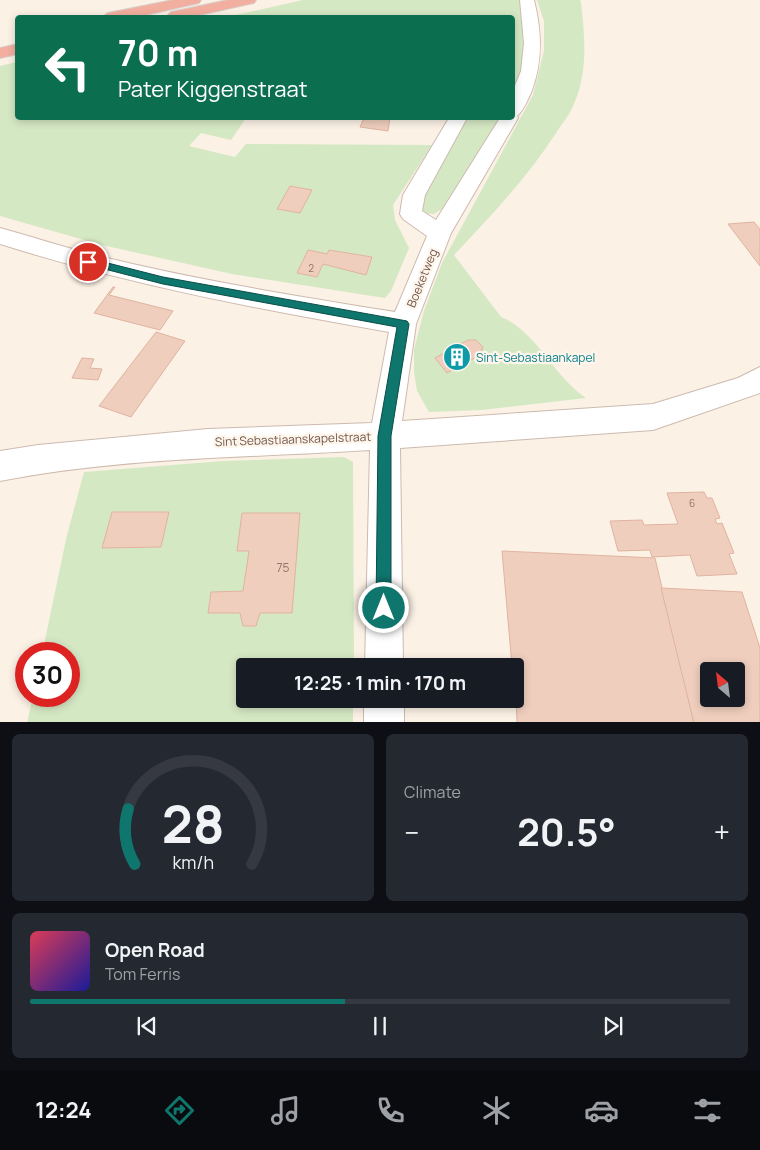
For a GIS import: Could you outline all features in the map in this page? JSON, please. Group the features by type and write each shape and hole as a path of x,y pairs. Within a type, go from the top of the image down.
{"highway":[{"path":"122,15 194,0"},
{"path":"178,15 249,0"},
{"path":"0,40 15,37"},
{"path":"0,53 15,50"}],"street":[{"path":"515,107 532,63 532,19 527,0"},
{"path":"440,233 411,214 414,195 457,120"},
{"name":"Boeketweg","path":"384,658 384,436 403,324 440,233 508,120"},
{"path":"0,236 51,252 163,280 403,324"},
{"name":"Sint Sebastiaanskapelstraat","path":"0,466 38,459 208,443 384,436 654,417 746,387 760,379"},
{"path":"384,708 384,722"}],"green space":[{"path":"303,0 521,0 527,49 515,89 515,15 236,15"},
{"path":"537,0 580,0 584,29 582,80 574,104 545,150 494,212 454,255 501,317 525,333 564,378 586,398 482,410 429,412 417,391 414,372 414,349 424,311 442,263 533,95 544,51 544,21"},
{"path":"15,62 15,120 245,120 231,140 201,133 189,146 235,157 246,144 432,145 393,205 395,220 409,248 391,291 385,298 232,274 102,245 0,216 0,66"},
{"path":"463,120 498,120 445,207 434,214 422,213 415,203"},
{"path":"344,457 353,462 354,658 236,658 236,708 353,708 353,722 27,722 31,707 80,707 80,642 45,642 67,535 84,472 223,461"}],"building":[{"path":"363,120 390,120 388,131 360,127"},
{"path":"290,186 312,190 300,213 277,209"},
{"path":"754,222 760,229 760,266 728,224"},
{"path":"308,250 327,254 329,250 372,257 366,275 323,264 317,277 297,273"},
{"path":"113,287 115,287 109,295 173,311 160,330 94,313"},
{"path":"156,332 185,341 131,417 99,406"},
{"name":"Sint-Sebastiaankapel","path":"468,340 476,340 483,347 480,355 447,373 435,358"},
{"path":"82,358 94,359 90,368 102,369 98,380 72,378"},
{"path":"704,492 707,498 712,498 720,518 715,519 717,524 722,523 734,553 729,554 737,574 697,576 690,555 652,557 650,550 618,551 610,521 642,520 644,525 678,524 667,493"},
{"path":"112,512 169,512 161,547 102,548"},
{"path":"242,513 300,513 292,613 260,613 256,626 243,626 240,613 208,613 211,592 243,591 249,551 237,551"},
{"path":"502,551 655,558 694,722 517,722 516,708 524,708 524,658 511,658"},
{"path":"661,588 742,592 760,648 760,722 694,722"}],"place":[{"name":"Sint-Sebastiaankapel","path":"457,357"}],"route":[{"path":"88,262 163,280 403,324 384,436 384,608"}]}
